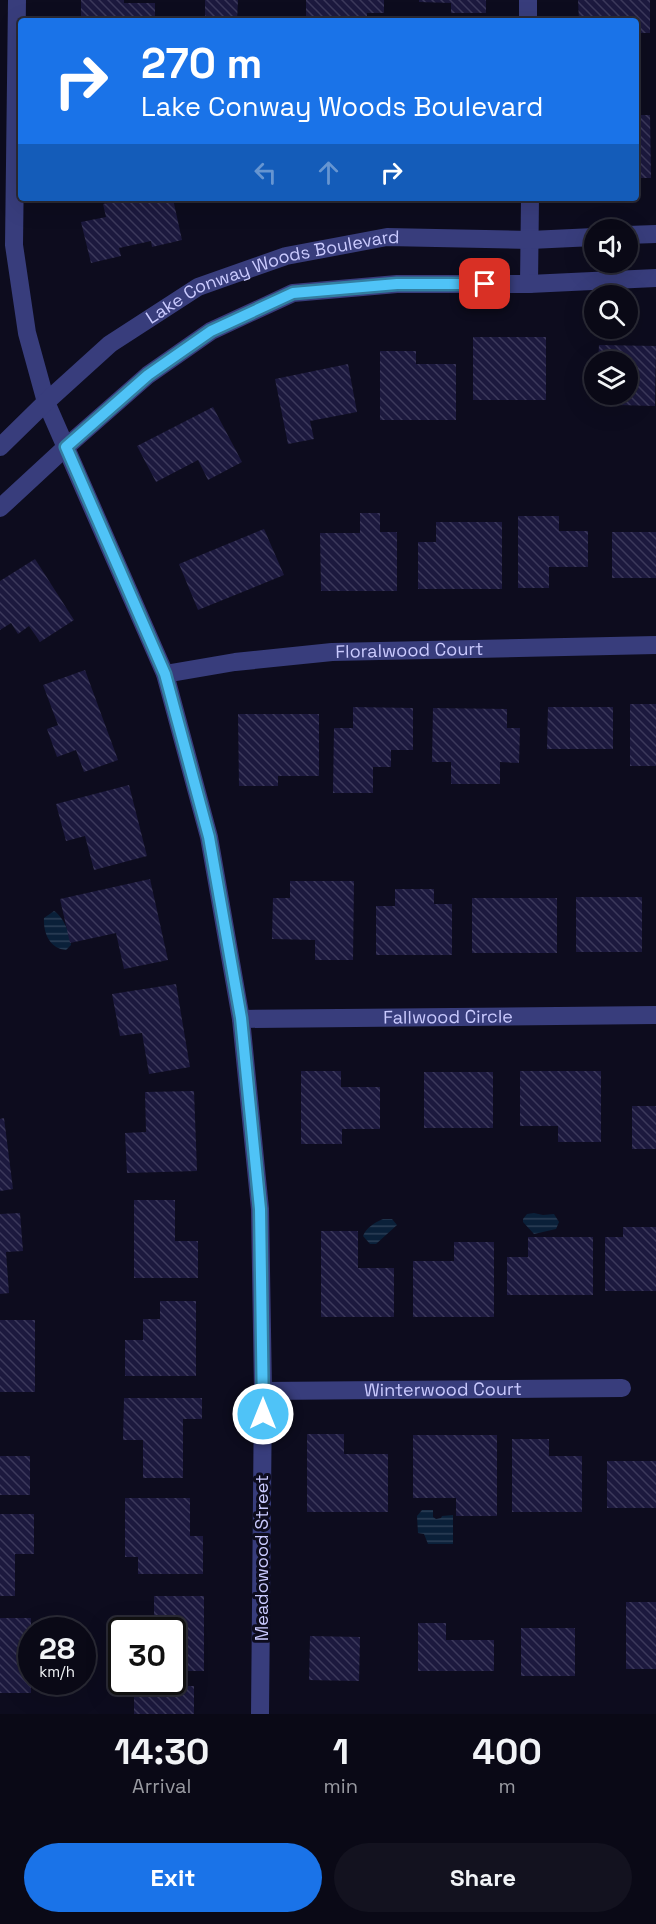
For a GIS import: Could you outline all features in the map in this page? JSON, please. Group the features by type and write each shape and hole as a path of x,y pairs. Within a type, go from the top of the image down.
{"street":[{"name":"Meadowood Street","path":"17,0 14,245 27,333 46,402 165,674 209,837 241,1018 260,1209 263,1391 260,1714"},
{"path":"528,0 528,18"},
{"path":"529,284 530,201"},
{"path":"638,235 656,234"},
{"name":"Lake Conway Woods Boulevard","path":"0,447 110,344 198,287 286,256 387,237 530,240 584,237"},
{"name":"Lake Conway Woods Boulevard","path":"0,508 148,375 211,331 293,293 397,284 529,284 656,278"},
{"name":"Floralwood Court","path":"165,674 235,662 332,652 656,645"},
{"name":"Fallwood Circle","path":"241,1018 656,1015"},
{"name":"Winterwood Court","path":"263,1391 622,1388"}],"water":[{"path":"54,911 63,921 70,936 71,945 66,950 56,947 46,934 44,918"},
{"path":"527,1214 554,1214 559,1222 556,1229 534,1234 523,1219"},
{"path":"383,1219 392,1219 397,1225 376,1244 370,1244 363,1236 371,1226"},
{"path":"422,1510 433,1510 433,1517 436,1519 453,1515 453,1544 428,1544 424,1534 418,1533 417,1516"}],"building":[{"path":"81,0 155,3 155,18 81,18"},
{"path":"205,0 238,0 237,18 205,18"},
{"path":"306,0 384,0 384,13 367,13 367,18 306,18"},
{"path":"419,0 486,0 486,13 451,13 451,3 419,2"},
{"path":"578,0 650,0 650,33 639,33 639,18 579,18"},
{"path":"639,115 650,115 651,178 639,178"},
{"path":"116,201 173,201 182,240 152,247 151,241 119,248 121,256 91,263 81,222 106,217 103,204"},
{"path":"473,337 546,337 546,400 473,400"},
{"path":"599,345 656,346 655,406 618,405 638,405 638,351 599,351"},
{"path":"380,351 416,351 416,364 456,364 456,420 380,420"},
{"path":"348,364 357,412 310,421 314,439 288,444 275,379"},
{"path":"213,407 242,462 208,480 198,460 156,482 137,446"},
{"path":"360,513 380,513 380,532 397,532 397,591 321,591 320,533 360,533"},
{"path":"518,516 559,516 559,531 588,531 588,567 549,567 549,588 518,588"},
{"path":"436,522 502,522 502,589 418,589 418,542 436,542"},
{"path":"264,529 284,575 198,610 179,564"},
{"path":"612,532 656,532 656,578 612,578"},
{"path":"35,559 74,620 40,642 29,626 18,634 11,623 0,630 0,581"},
{"path":"85,670 118,760 84,772 76,750 57,757 47,729 58,725 43,685"},
{"path":"630,704 656,704 656,766 630,766"},
{"path":"353,707 413,708 413,750 391,750 391,767 373,767 373,793 333,793 334,728 353,728"},
{"path":"548,707 613,707 613,749 547,749"},
{"path":"433,708 507,709 507,728 520,728 519,763 500,762 500,784 451,784 451,762 432,762"},
{"path":"238,714 319,714 319,776 278,776 278,786 239,786"},
{"path":"129,785 147,856 94,870 85,836 66,841 56,804"},
{"path":"150,879 168,960 124,969 116,933 70,943 60,899"},
{"path":"290,881 354,881 353,960 315,960 315,940 272,939 273,898 290,898"},
{"path":"395,889 434,889 434,904 452,904 452,955 376,955 376,906 395,906"},
{"path":"576,897 642,897 642,952 576,952"},
{"path":"472,898 557,898 557,953 472,953"},
{"path":"176,984 190,1067 149,1074 142,1033 120,1036 112,994"},
{"path":"301,1071 341,1071 341,1087 380,1087 380,1129 342,1129 342,1144 301,1144"},
{"path":"520,1071 601,1071 601,1142 558,1142 558,1126 520,1126"},
{"path":"424,1072 493,1072 493,1128 424,1128"},
{"path":"194,1091 197,1171 127,1173 125,1133 146,1132 145,1092"},
{"path":"632,1106 656,1106 656,1149 632,1149"},
{"path":"4,1118 13,1189 0,1191 0,1119"},
{"path":"134,1200 175,1200 175,1241 198,1241 198,1278 134,1278"},
{"path":"20,1213 23,1251 6,1252 9,1293 0,1294 0,1214"},
{"path":"623,1227 656,1227 656,1291 605,1291 605,1237 623,1237"},
{"path":"321,1231 358,1231 358,1268 394,1268 394,1317 321,1317"},
{"path":"528,1237 593,1237 593,1295 507,1295 507,1257 528,1257"},
{"path":"454,1242 494,1242 494,1317 413,1317 413,1261 454,1261"},
{"path":"160,1301 196,1301 196,1376 125,1376 125,1340 143,1340 143,1319 160,1319"},
{"path":"0,1320 35,1320 35,1392 0,1392"},
{"path":"124,1398 202,1398 202,1419 183,1419 183,1478 143,1478 143,1440 123,1440"},
{"path":"307,1434 344,1434 344,1454 388,1454 388,1512 307,1512"},
{"path":"413,1435 497,1435 497,1516 456,1516 456,1498 413,1498"},
{"path":"512,1439 549,1439 549,1456 582,1456 582,1512 512,1512"},
{"path":"0,1456 30,1456 30,1495 0,1495"},
{"path":"607,1461 656,1461 656,1508 607,1508"},
{"path":"125,1498 190,1498 190,1536 203,1536 203,1574 138,1574 138,1557 125,1557"},
{"path":"0,1514 34,1514 34,1554 15,1554 15,1596 0,1596"},
{"path":"154,1596 204,1596 204,1671 186,1671 186,1617 154,1617"},
{"path":"626,1602 656,1602 656,1669 626,1669"},
{"path":"0,1618 18,1618 18,1693 0,1693"},
{"path":"418,1623 446,1623 446,1640 494,1640 494,1671 418,1671"},
{"path":"521,1628 575,1628 575,1676 521,1676"},
{"path":"310,1636 360,1637 359,1681 309,1680"},
{"path":"186,1686 194,1686 194,1714 134,1714 134,1695 186,1695"}],"route":[{"path":"263,1414 260,1209 241,1018 209,837 165,674 66,447 148,375 211,331 293,293 397,284 485,284"}]}
